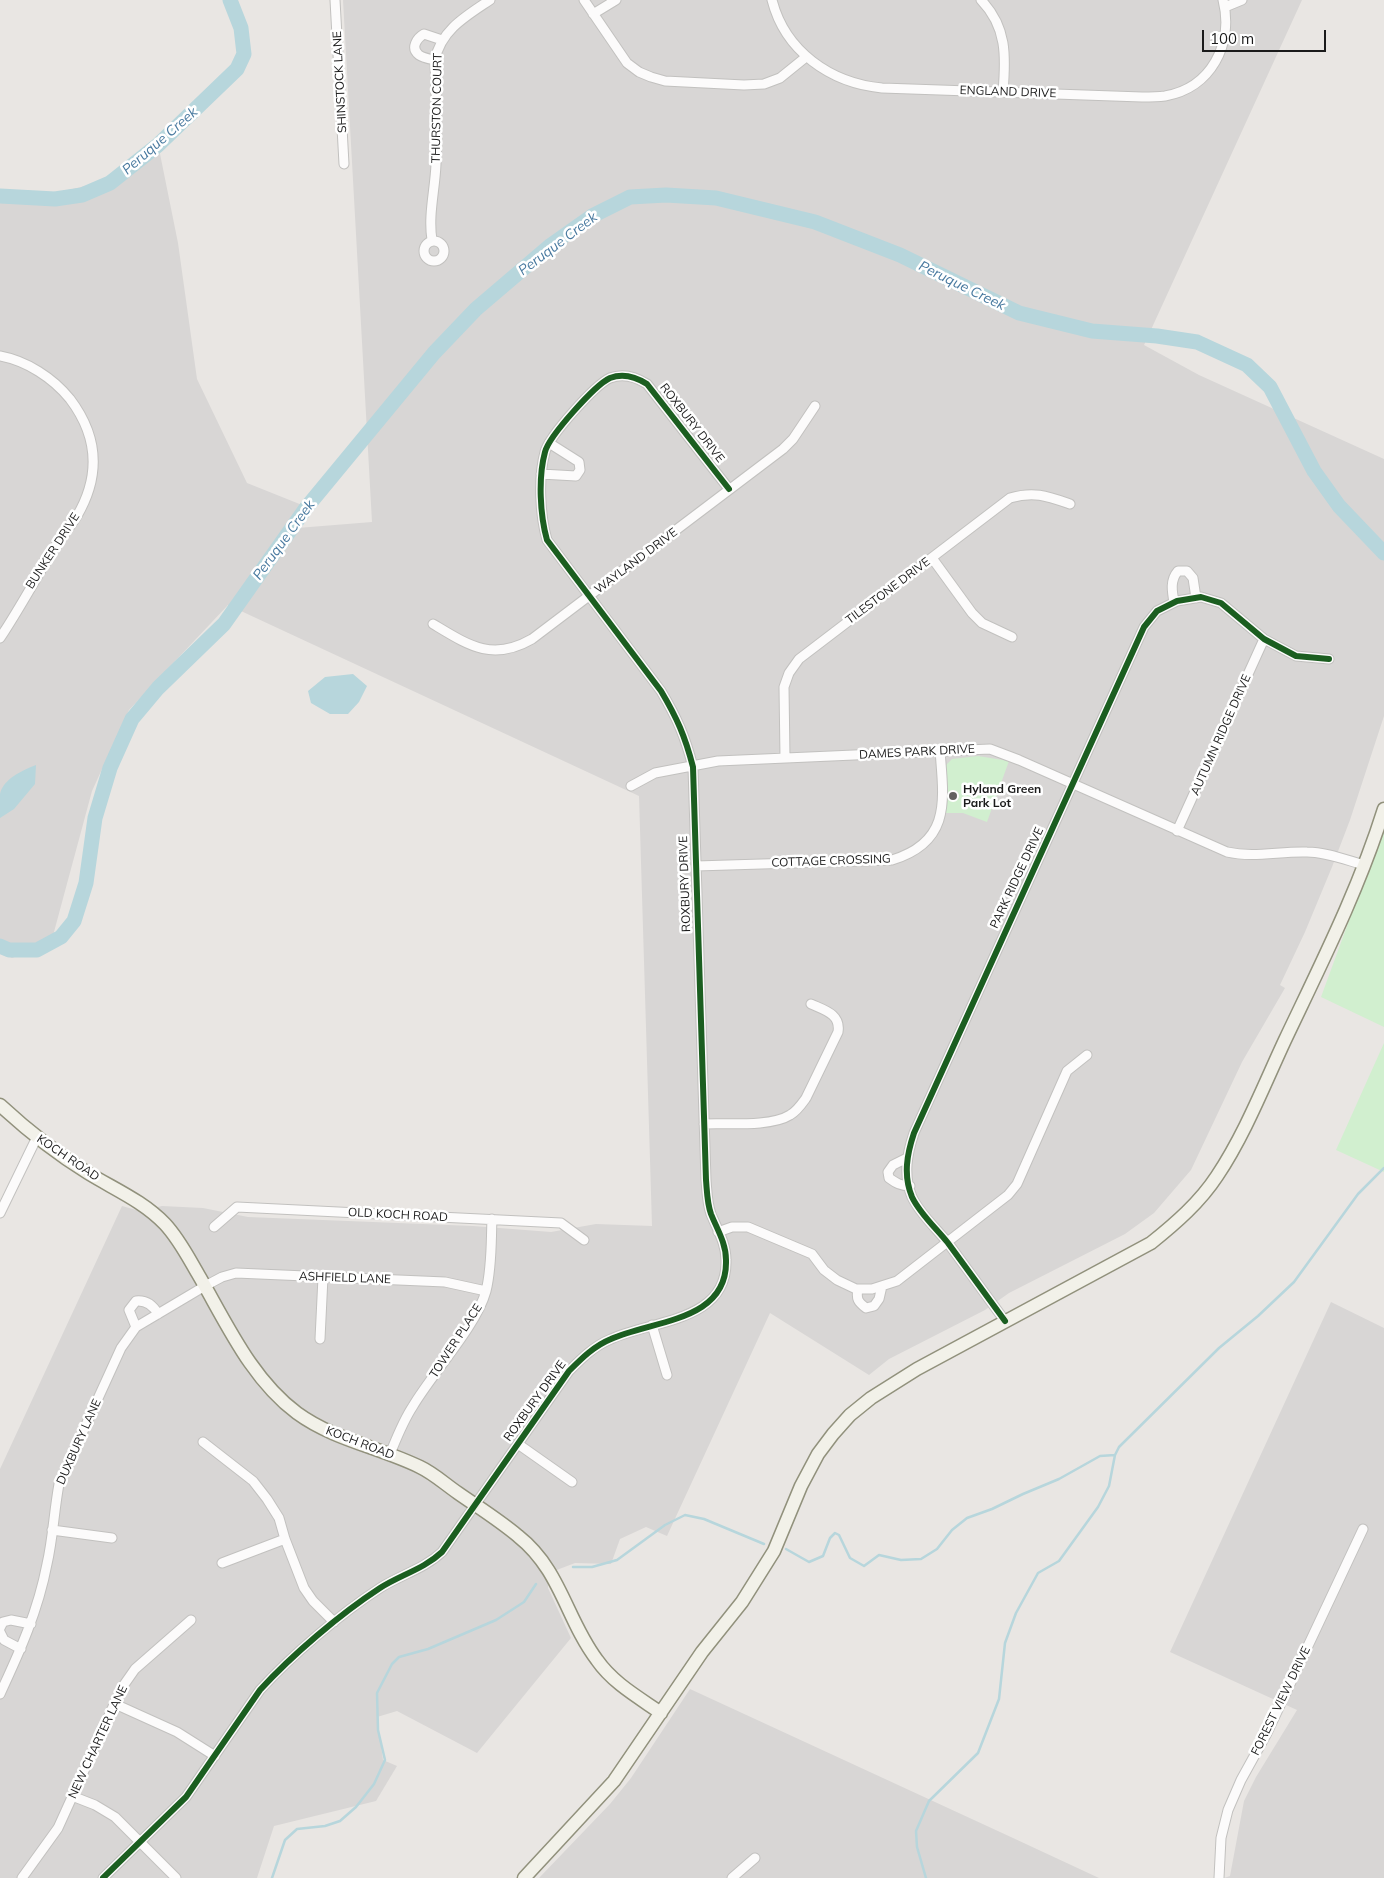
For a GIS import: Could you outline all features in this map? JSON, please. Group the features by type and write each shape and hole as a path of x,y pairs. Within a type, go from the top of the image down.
{"main road":[{"path":"524,1878 614,1781 702,1652 759,1578 774,1550 818,1454 850,1415 891,1384 1151,1243 1176,1223 1198,1201 1217,1176 1245,1125 1328,950 1364,865 1384,809"},
{"name":"KOCH ROAD","path":"0,1105 37,1137 89,1174 128,1195 165,1224 183,1247 241,1348 268,1388 297,1413 332,1434 390,1454 422,1468 519,1536 542,1560 558,1583 579,1631 595,1658 616,1682 660,1713"}],"street":[{"name":"SHINSTOCK LANE","path":"335,0 344,164"},
{"name":"THURSTON COURT","path":"432,240 429,223 434,198 436,163 436,60 438,49 442,40 455,24 490,0"},
{"path":"584,0 627,63 639,72 665,81 744,85 764,84 780,78 806,57"},
{"path":"593,14 616,0"},
{"name":"ENGLAND DRIVE","path":"772,0 782,27 790,40 806,57 832,75 854,83 871,87 1142,97 1164,96 1180,92 1202,78 1219,56 1225,42 1224,3 1242,0"},
{"path":"980,0 995,17 1005,47 1003,92"},
{"path":"436,60 420,56 415,49 415,44 420,36 424,34 442,40"},
{"name":"BUNKER DRIVE","path":"0,356 30,366 50,379 67,395 81,414 92,440 94,464 90,486 77,516 60,539 0,638"},
{"name":"ROXBURY DRIVE","path":"103,1878 186,1797 260,1690 273,1676 334,1622 390,1581 433,1560 442,1552 569,1371 588,1351 610,1339 689,1315 706,1305 717,1294 724,1277 726,1261 724,1246 710,1212 707,1193 693,768 686,740 675,715 661,691 547,540 543,524 542,474 545,450 555,434 599,384 612,377 637,378 647,384 729,489"},
{"name":"WAYLAND DRIVE","path":"433,624 477,648 494,651 512,649 532,639 783,449 793,439 815,406"},
{"path":"542,474 576,476 580,470 579,462 550,443"},
{"name":"TILESTONE DRIVE","path":"784,758 784,687 789,673 799,660 1010,498 1024,494 1043,494 1070,504"},
{"path":"932,558 972,613 982,623 1012,637"},
{"path":"1174,602 1171,590 1173,579 1178,571 1183,570 1190,573 1196,598"},
{"name":"PARK RIDGE DRIVE","path":"1005,1321 947,1243 922,1213 912,1197 906,1168 907,1158 914,1133 1144,627 1157,611 1174,602 1201,597 1221,603 1264,640 1296,656 1329,660"},
{"name":"AUTUMN RIDGE DRIVE","path":"1177,831 1264,640"},
{"name":"DAMES PARK DRIVE","path":"631,786 655,774 718,762 990,749 1227,852 1254,856 1309,852 1330,855 1364,865"},
{"name":"COTTAGE CROSSING","path":"696,866 892,860 914,852 929,838 941,817 944,798 940,751"},
{"path":"704,1124 774,1122 790,1116 799,1108 806,1098 838,1032 839,1026 833,1015 811,1004"},
{"path":"718,1232 732,1227 748,1227 812,1254 824,1270 837,1280 858,1289 872,1289 897,1281 1008,1195 1017,1184 1067,1071 1088,1055"},
{"path":"0,1213 37,1137"},
{"path":"907,1158 893,1165 888,1172 889,1178 895,1183 902,1186 910,1186"},
{"name":"OLD KOCH ROAD","path":"214,1227 238,1208 561,1223 584,1240"},
{"name":"TOWER PLACE","path":"390,1454 410,1411 471,1323 486,1291 492,1219"},
{"name":"ASHFIELD LANE","path":"205,1286 222,1277 236,1273 445,1282 486,1291"},
{"path":"320,1339 323,1277"},
{"name":"DUXBURY LANE","path":"0,1694 31,1624 45,1576 59,1484 121,1348 136,1327 205,1286"},
{"path":"858,1289 857,1297 859,1303 866,1308 874,1306 879,1299 882,1286"},
{"path":"136,1327 129,1310 136,1301 142,1300 151,1305 158,1314"},
{"path":"652,1325 667,1375"},
{"path":"203,1442 253,1481 279,1518 304,1588 313,1601 334,1622"},
{"path":"518,1444 572,1482"},
{"name":"FOREST VIEW DRIVE","path":"1219,1878 1218,1865 1221,1838 1228,1810 1241,1780 1267,1733 1363,1529"},
{"path":"52,1530 112,1538"},
{"path":"222,1563 285,1539"},
{"path":"21,1649 4,1640 0,1630 3,1622 11,1620 31,1624"},
{"name":"NEW CHARTER LANE","path":"22,1878 58,1828 121,1689 136,1669 191,1620"},
{"path":"115,1704 177,1732 215,1756"},
{"path":"72,1796 95,1805 115,1817 176,1878"},
{"path":"732,1878 755,1858"}],"shaded area":[{"path":"343,0 1302,0 1144,345 1199,375 1384,459 1384,716 1350,820 1332,867 1305,932 1280,985 1285,988 1242,1062 1191,1170 1154,1213 1125,1234 1009,1293 985,1310 889,1359 869,1375 770,1313 667,1536 646,1527 620,1539 611,1564 575,1563 554,1571 548,1581 548,1588 571,1638 477,1753 397,1711 377,1717 383,1760 397,1766 376,1801 274,1826 257,1878 0,1878 0,1469 122,1206 140,1211 162,1206 203,1208 248,1217 473,1226 551,1232 596,1224 652,1226 639,796 228,605 129,710 92,791 51,943 12,958 0,952 0,200 14,202 108,181 157,139 178,243 197,379 247,483 302,505 285,529 372,522"},
{"path":"1331,1302 1384,1328 1384,1878 1224,1878 1230,1876 1244,1801 1256,1777 1297,1710 1170,1652"},
{"path":"690,1689 1099,1878 539,1878 610,1804 631,1778"}],"green space":[{"path":"978,756 1009,761 987,822 963,813 946,813 946,765 952,759"},
{"path":"1384,825 1384,1027 1321,997"},
{"path":"1384,1043 1384,1172 1336,1150"}],"water":[{"path":"353,674 367,686 359,702 348,714 330,714 311,703 308,691 325,677"},
{"path":"36,765 35,784 14,809 0,818 0,794 5,784 20,772"}],"waterway":[{"name":"Peruque Creek","path":"0,196 55,199 82,195 110,183 158,145 237,69 244,54 241,28 230,0"},
{"name":"Peruque Creek","path":"0,946 9,950 37,950 61,937 74,921 86,883 95,818 110,768 132,719 158,688 224,624 306,508 434,353 476,309 551,245 592,216 630,197 666,195 716,198 815,222 900,255 1019,313 1092,331 1157,336 1197,342 1247,365 1270,387 1314,471 1339,506 1384,553"},
{"path":"926,1878 917,1847 916,1831 929,1801 978,1753 999,1699 1005,1643 1016,1613 1038,1573 1059,1561 1098,1507 1109,1486 1115,1455 1119,1447 1219,1348 1258,1316 1294,1282 1358,1194 1384,1168"},
{"path":"786,1549 809,1562 823,1556 830,1538 835,1533 839,1535 850,1558 864,1566 879,1555 901,1560 921,1559 937,1549 952,1530 967,1518 1059,1479 1100,1456 1115,1455"},
{"path":"573,1567 592,1567 617,1560 665,1525 685,1515 704,1519 764,1544"},
{"path":"272,1878 285,1840 297,1829 325,1826 340,1821 356,1807 374,1784 385,1760 378,1730 377,1693 392,1664 399,1657 428,1649 496,1620 524,1602 536,1584"}],"cycle path":[{"path":"103,1878 186,1797 260,1690 287,1663 333,1622 365,1598 388,1583 428,1563 442,1552 569,1371 594,1349 611,1339 685,1316 701,1307 715,1296 723,1280 726,1254 710,1210 706,1180 693,767 680,728 661,691 547,540 541,508 541,473 548,445 563,423 603,383 610,378 625,376 638,379 647,384 729,489"},
{"path":"1005,1321 948,1243 915,1203 909,1189 907,1173 909,1149 914,1133 1144,627 1157,611 1177,601 1201,597 1221,603 1264,639 1296,656 1329,659"}],"place":[{"name":"Hyland Green Park Lot","path":"953,796"}]}
